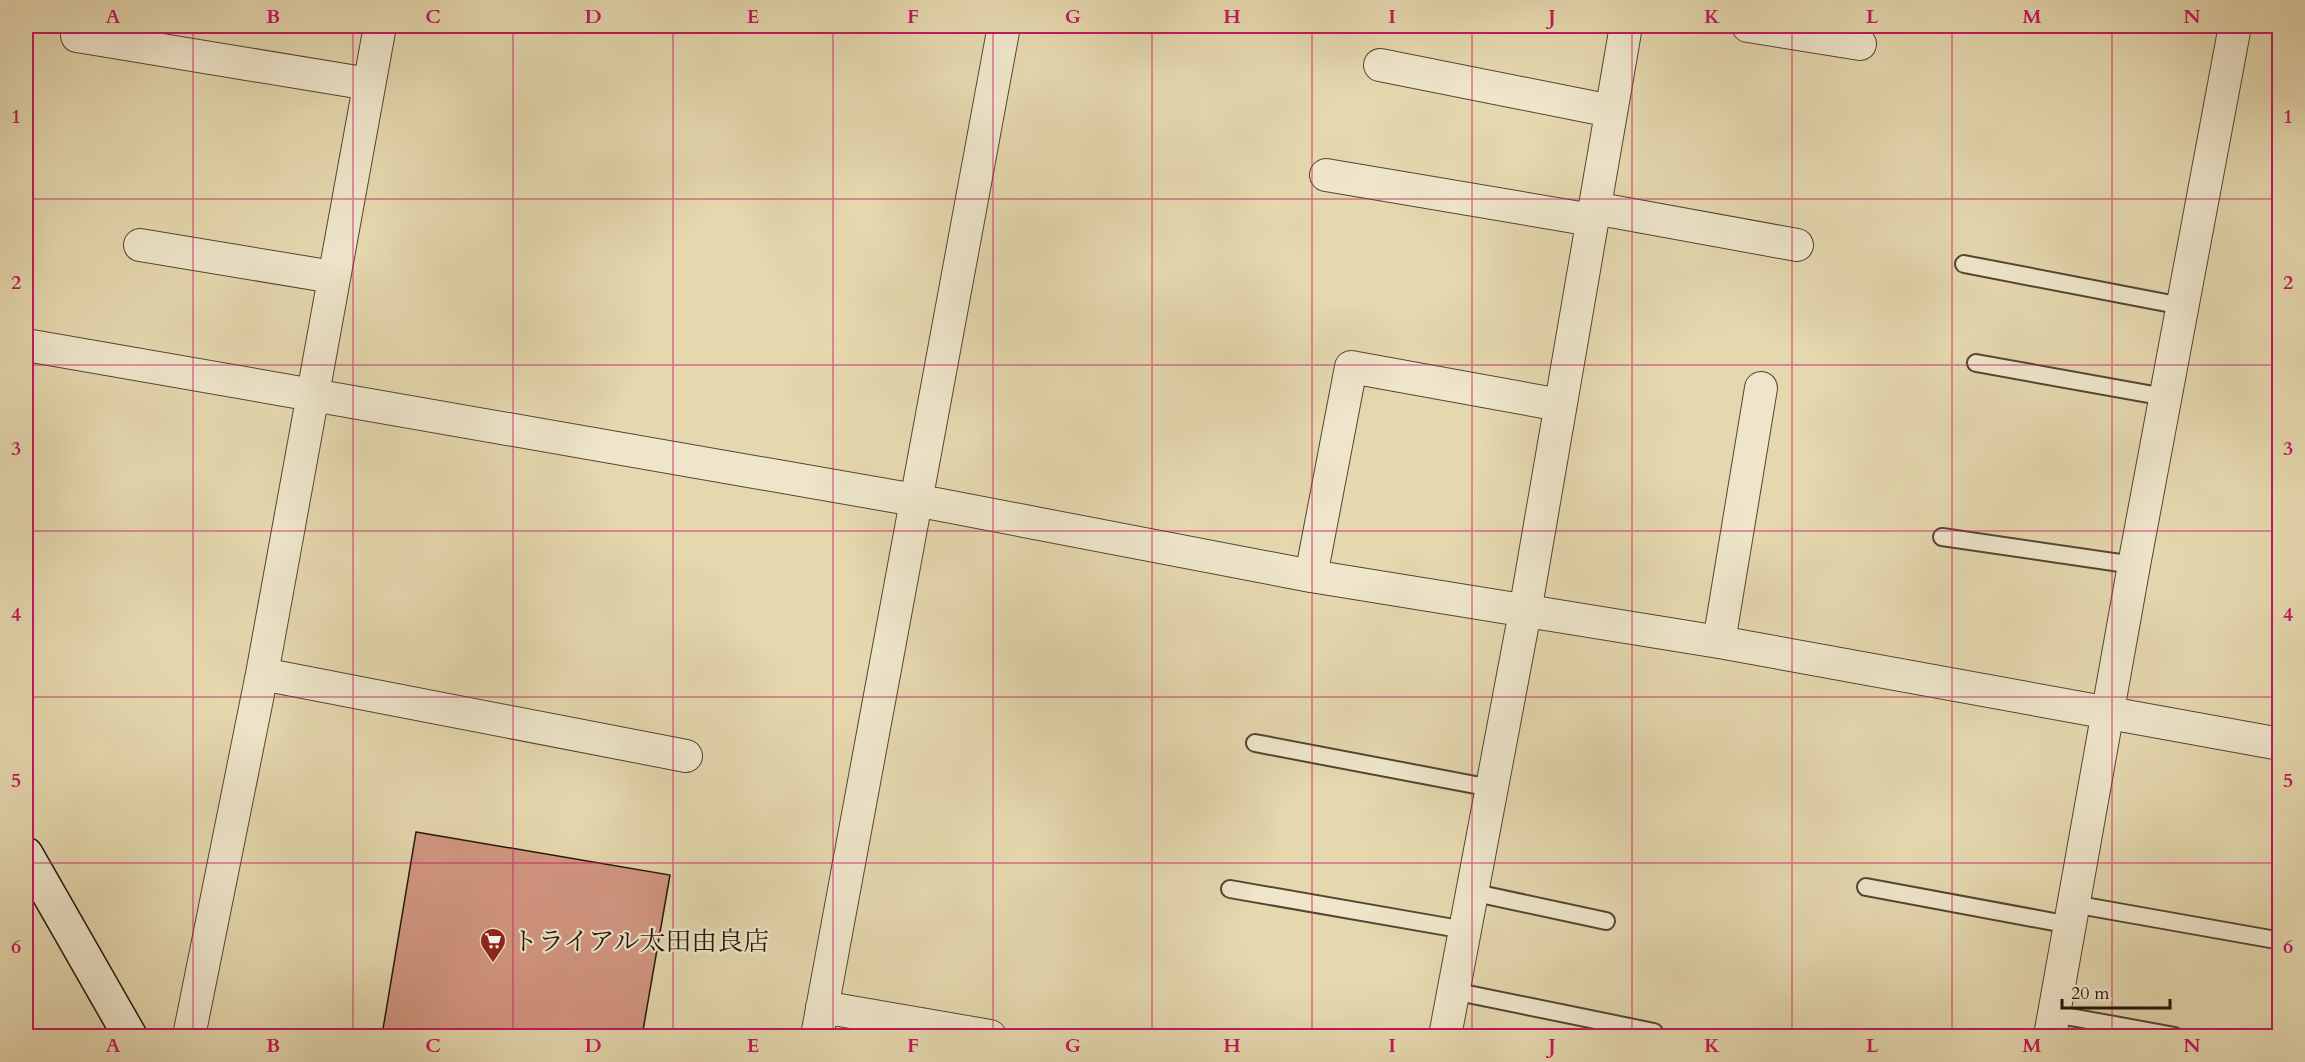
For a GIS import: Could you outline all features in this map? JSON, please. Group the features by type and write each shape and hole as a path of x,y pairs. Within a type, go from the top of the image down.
{"main road":[{"path":"26,855 130,1036"}],"street":[{"path":"189,1036 262,674 380,26"},
{"path":"990,1036 819,1022 1004,26"},
{"path":"1445,1036 1525,612 1626,26"},
{"path":"1748,26 1860,44"},
{"path":"2052,1025 2107,712 2235,26"},
{"path":"77,36 369,84"},
{"path":"1380,65 1611,111"},
{"path":"1326,175 1797,245"},
{"path":"140,245 333,277"},
{"path":"26,345 915,500 1311,576 1719,642 2280,744"},
{"path":"1311,576 1351,367 1560,405"},
{"path":"1719,642 1761,388"},
{"path":"262,674 686,756"}],"lane":[{"path":"1964,264 2182,306"},
{"path":"1976,363 2165,398"},
{"path":"1942,537 2134,565"},
{"path":"1255,743 1491,788"},
{"path":"1866,887 2276,940"},
{"path":"1230,889 1465,930"},
{"path":"1472,892 1606,921"},
{"path":"1453,991 1654,1032"},
{"path":"2052,1025 2175,1036"}],"building":[{"path":"416,832 670,875 642,1036 427,1036 383,1029"}],"place":[{"name":"トライアル太田由良店","path":"493,964"}]}
